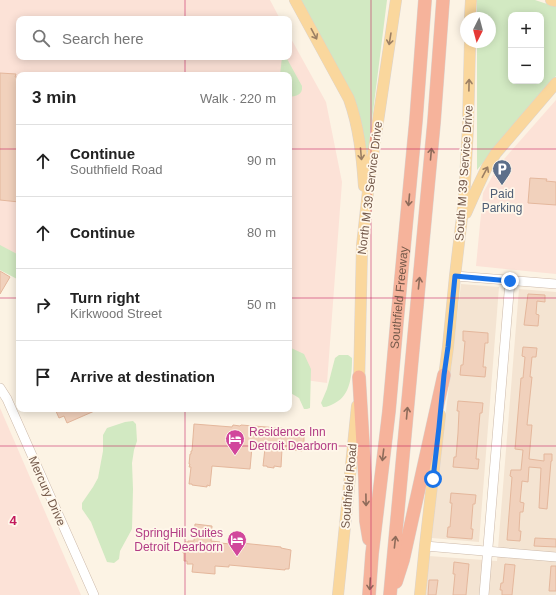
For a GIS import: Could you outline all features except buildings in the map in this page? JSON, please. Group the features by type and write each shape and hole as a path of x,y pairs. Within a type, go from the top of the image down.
{"highway":[{"name":"Southfield Freeway","path":"369,595 372,554 398,321 416,120 424,0"},
{"name":"Southfield Freeway","path":"390,595 433,138 443,0"},
{"path":"390,595 403,560 444,375"},
{"path":"359,377 366,521 372,554"}],"main road":[{"path":"295,0 349,98 356,120 360,140 364,185 362,246"},
{"name":"North M 39 Service Drive","path":"359,377 362,246 369,182 396,0"},
{"path":"470,12 471,0"},
{"path":"551,0 556,1"},
{"name":"South M 39 Service Drive","path":"444,375 464,200 470,48"},
{"path":"460,234 467,212 487,167 496,153 556,83"},
{"path":"420,595 444,375"},
{"name":"Southfield Road","path":"338,595 359,377"}],"street":[{"path":"455,276 556,284"},
{"path":"484,595 510,281"},
{"name":"Mercury Drive","path":"0,388 7,399 94,595"},
{"path":"425,546 556,558"}],"shaded area":[{"path":"0,0 270,0 278,16 16,16 16,60 292,60 292,40 326,102 342,182 327,383 305,380 292,374 292,72 16,72 16,254 0,246"},
{"name":"Paid Parking","path":"556,100 556,274 476,266 483,193 498,166"},
{"path":"461,284 499,287 479,542 432,538"},
{"path":"519,289 556,292 556,595 426,595 429,556 497,561"},
{"path":"0,408 81,595 0,595"}],"green space":[{"path":"297,0 387,0 368,152 365,152 364,142"},
{"path":"477,0 535,0 556,6 556,76 477,170 477,48 496,48 496,12 477,12"},
{"path":"282,60 288,60 302,86 300,93 292,96 292,72 280,72"},
{"path":"0,245 16,253 16,278 0,270"},
{"path":"292,348 304,354 311,369 310,408 304,409 299,398 292,394"},
{"path":"339,355 348,355 352,358 350,384 340,399 331,405 323,407 321,403 327,389 335,358"},
{"path":"133,421 136,424 137,441 132,463 132,529 120,551 119,559 114,563 107,562 91,522 82,509 82,503 98,478 103,451 103,435 107,428"}],"place":[{"name":"Paid Parking","path":"502,186"},
{"name":"Residence Inn Detroit Dearborn","path":"235,456"},
{"name":"SpringHill Suites Detroit Dearborn","path":"237,557"}],"route":[{"path":"433,479 455,276 510,281"}]}
